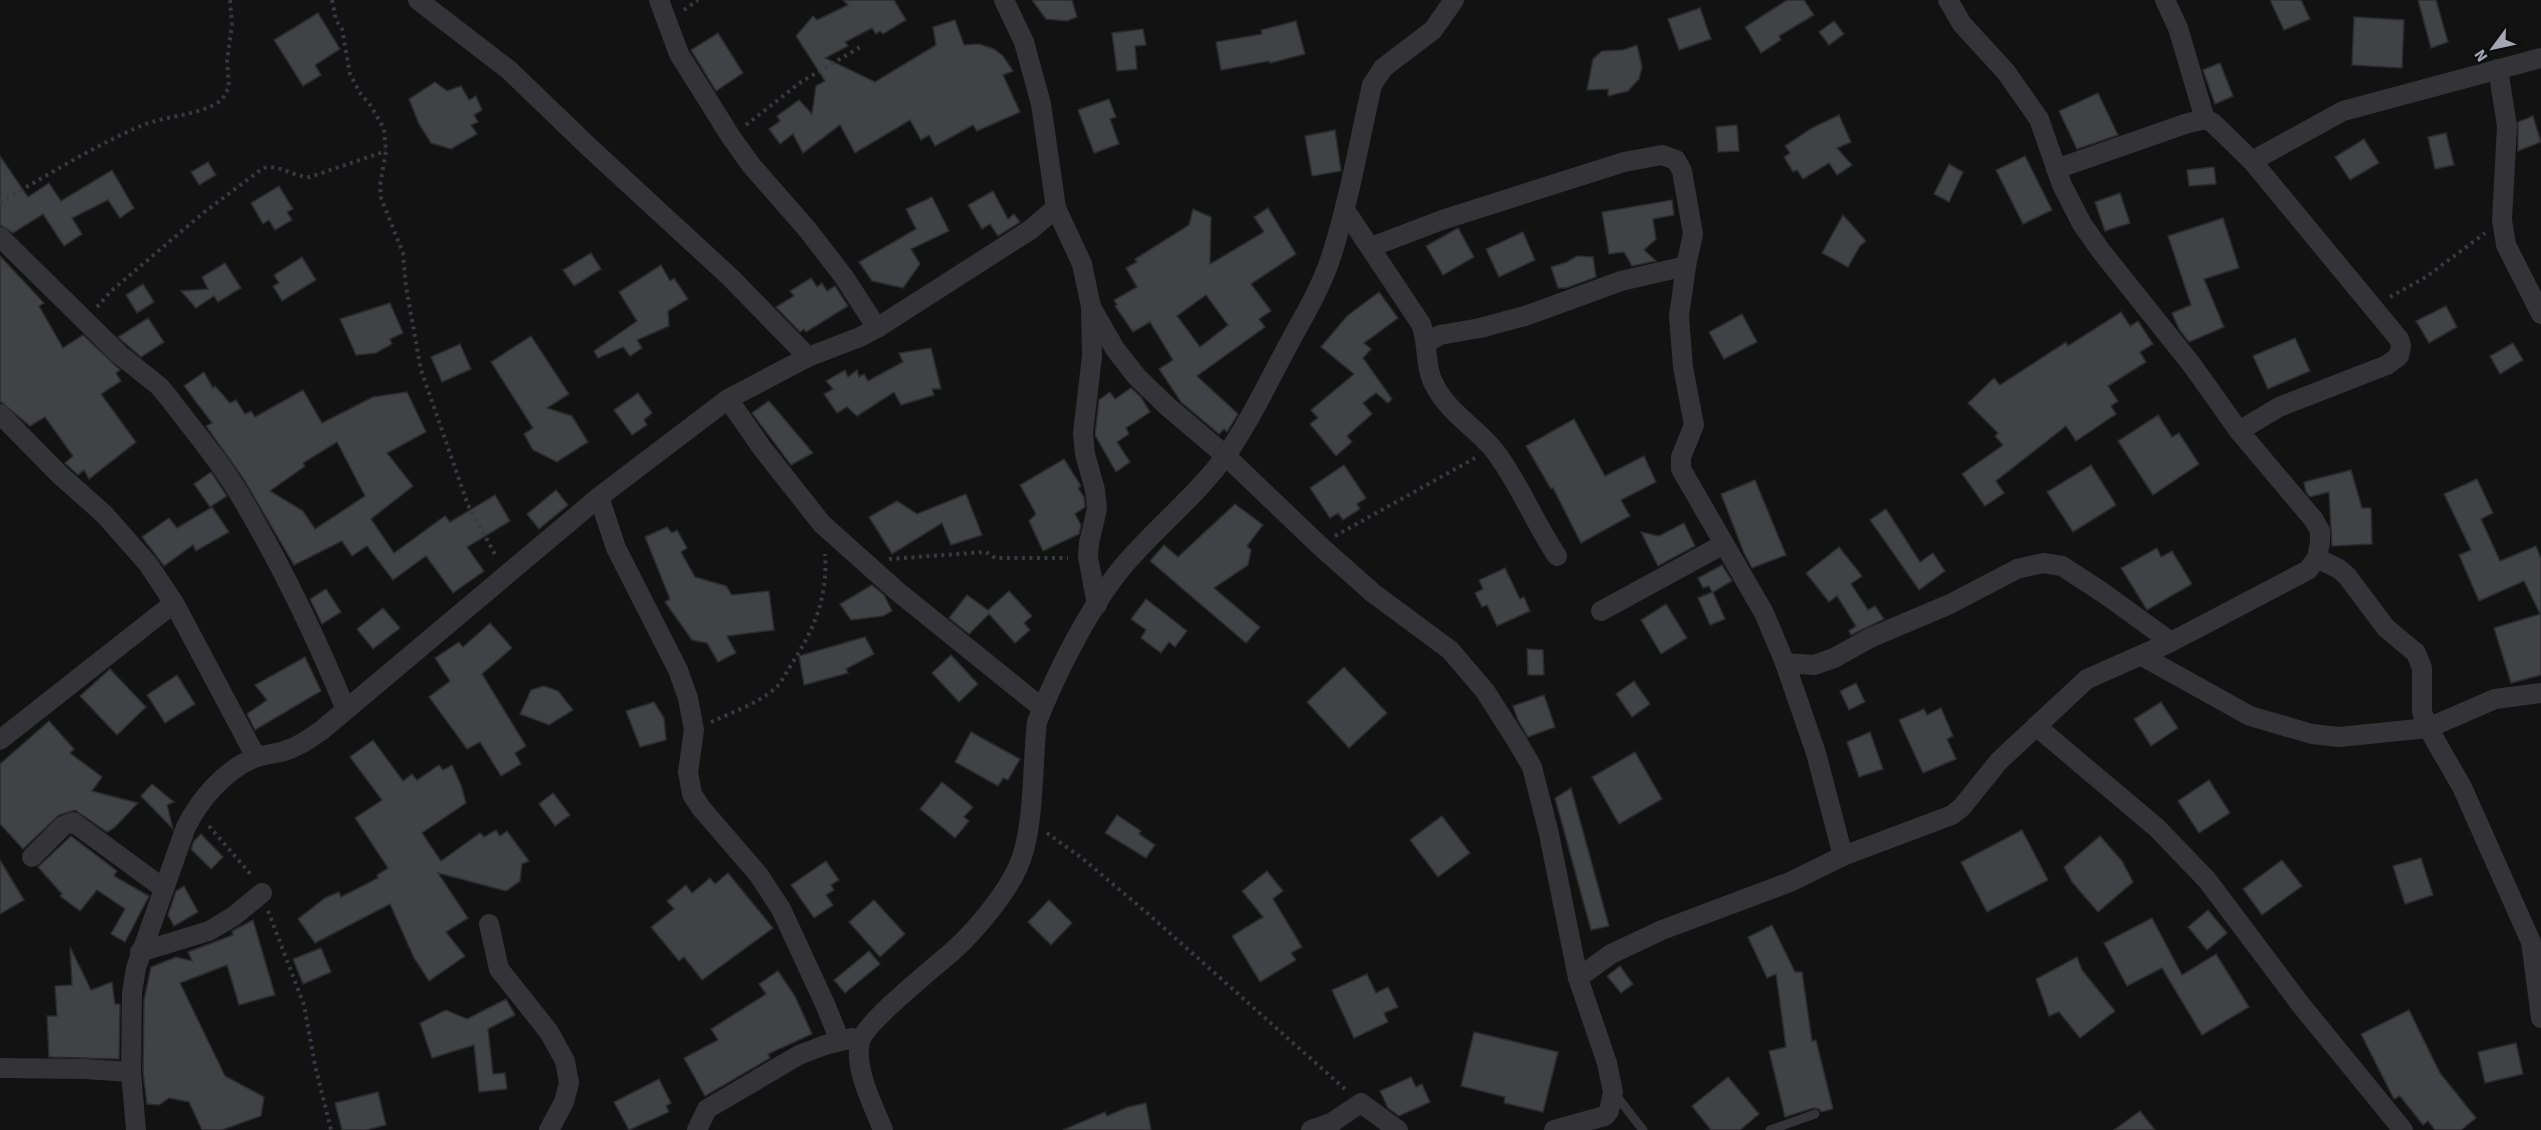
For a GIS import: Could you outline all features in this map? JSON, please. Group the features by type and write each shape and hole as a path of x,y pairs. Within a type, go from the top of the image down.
{"street":[{"path":"418,0 509,70 731,278 808,357"},
{"path":"659,0 679,54 731,136 751,165 807,229 844,276 877,328"},
{"path":"1004,0 1024,42 1041,104 1056,208 1082,264 1091,307 1092,356 1083,433 1084,454 1095,490 1097,509 1089,543 1097,605"},
{"path":"883,1130 861,1071 858,1054 863,1035 912,985 954,949 995,902 1019,866 1029,821 1034,745 1037,722 1042,708 1097,605 1124,566 1226,456 1248,423 1316,293 1331,256 1345,210 1372,85 1383,68 1433,30 1454,0"},
{"path":"1578,978 1611,954 1662,930 1790,882 1843,856 1958,811 1989,771 2087,679 2171,642 2308,570 2317,558 2320,531 2314,520 2239,431 2192,365 2088,233 2062,185 2039,119 2006,72 1962,24 1948,0"},
{"path":"2165,0 2178,28 2205,119 2221,129 2252,160 2287,206 2399,339 2400,352 2396,360 2279,407 2239,431"},
{"path":"2252,160 2343,111 2541,57"},
{"path":"2498,69 2507,126 2502,220 2506,245 2541,314"},
{"path":"2056,169 2205,119"},
{"path":"1371,247 1442,220 1624,162 1662,155 1674,157 1679,165 1691,215 1693,242 1681,293 1680,337 1694,425 1681,457 1681,469 1764,612 1785,663 1816,753 1843,856"},
{"path":"136,1130 131,1072 132,993 140,952 182,835 195,810 220,781 256,757 299,746 346,710 599,497 728,399 808,357 860,338 1030,230 1056,208"},
{"path":"1345,210 1421,324 1428,369 1440,395 1459,417 1492,448 1557,556"},
{"path":"0,237 84,321 164,392 240,495 289,584 322,651 346,710"},
{"path":"1425,344 1440,335 1480,328 1525,316 1621,281 1686,266"},
{"path":"1091,307 1115,349 1137,377 1167,406 1226,456 1373,593 1450,650 1485,691 1526,755 1532,767 1549,834 1578,978 1607,1063 1613,1092 1610,1111 1605,1116 1554,1130"},
{"path":"728,399 762,448 822,524 897,591 1042,708"},
{"path":"0,414 60,475 104,514 148,564 174,603 256,757"},
{"path":"599,497 623,565 678,670 688,698 694,730 688,772 695,800 758,874 781,909 840,1041"},
{"path":"1601,611 1724,544"},
{"path":"2317,558 2339,569 2347,576 2386,628 2416,653 2422,668 2422,712 2428,728 2462,787 2531,942 2541,1018"},
{"path":"1785,663 1814,665 1834,658 1870,638 1950,604 2018,569 2043,563 2062,566 2171,642"},
{"path":"0,740 174,603"},
{"path":"2142,656 2250,716 2312,734 2339,737 2428,728 2495,699 2541,693"},
{"path":"2036,726 2157,828 2207,880 2301,1005 2403,1130"},
{"path":"32,857 63,826 73,822 163,888"},
{"path":"140,952 209,931 234,916 262,893"},
{"path":"489,924 499,969 549,1032 565,1061 569,1083 564,1102 549,1130"},
{"path":"697,1130 706,1108 799,1055 863,1035"},
{"path":"0,1068 131,1072"},
{"path":"1311,1130 1331,1123 1361,1103 1398,1130"}],"lane":[{"path":"1613,1092 1643,1130"},
{"path":"1770,1130 1815,1114"}],"path":[{"path":"0,202 125,133 151,122 188,113 222,100 229,87 227,60 232,25 230,0"},
{"path":"332,0 336,20 342,30 350,74 384,129 386,151 380,185 381,198 403,253 406,287 421,370 443,440 468,505 506,575"},
{"path":"731,136 801,82 862,46"},
{"path":"84,321 111,291 202,214 263,168 275,167 301,177 310,177 386,151"},
{"path":"2373,306 2426,277 2502,220"},
{"path":"1319,545 1492,448"},
{"path":"694,730 758,701 780,684 804,646 822,604 826,570 822,524"},
{"path":"865,561 929,554 968,555 986,552 995,558 1089,557"},
{"path":"195,810 255,878 262,893 304,1005 315,1065 331,1130"},
{"path":"1029,821 1083,859 1146,912 1361,1103"}],"building":[{"path":"843,0 894,0 906,20 883,34 880,31 876,34 872,28 845,42 848,46 825,58 875,82 936,45 933,27 955,20 964,45 979,44 994,49 1003,56 1013,71 1003,75 1020,112 977,131 973,125 935,146 929,135 921,140 910,120 855,153 840,125 803,153 793,134 780,144 769,129 780,121 777,116 799,100 812,114 816,86 825,81 796,36 813,16 817,20 848,5"},
{"path":"1032,0 1072,0 1077,17 1067,21 1046,19"},
{"path":"1787,0 1804,0 1814,15 1779,36 1781,40 1761,53 1745,27"},
{"path":"2270,0 2301,0 2310,19 2284,30"},
{"path":"2418,0 2436,0 2448,42 2431,48"},
{"path":"1700,8 1711,39 1679,50 1668,19"},
{"path":"318,13 340,49 315,65 321,75 303,86 274,40"},
{"path":"2354,17 2404,20 2402,68 2352,65"},
{"path":"1296,21 1305,54 1270,63 1269,61 1221,70 1216,42 1262,34 1261,30"},
{"path":"1834,21 1844,34 1829,45 1819,32"},
{"path":"1143,29 1146,45 1135,46 1137,69 1117,71 1112,33"},
{"path":"718,33 743,73 716,91 691,50"},
{"path":"1637,45 1642,67 1639,79 1628,91 1608,96 1608,89 1587,90 1593,59 1602,51 1623,50"},
{"path":"2220,63 2233,96 2215,104 2203,70"},
{"path":"435,82 447,91 461,86 469,100 476,96 482,110 474,115 478,122 471,125 477,134 451,149 431,143 419,124 409,99"},
{"path":"2098,93 2118,135 2077,149 2059,111"},
{"path":"1109,99 1116,117 1110,119 1119,144 1094,153 1078,110"},
{"path":"1839,115 1851,142 1837,148 1852,165 1837,175 1829,163 1803,179 1797,170 1793,172 1784,157 1790,153 1785,146 1812,128"},
{"path":"2533,116 2541,142 2518,151 2518,122"},
{"path":"1737,125 1739,151 1718,152 1716,127"},
{"path":"1335,130 1341,171 1312,176 1305,136"},
{"path":"2446,133 2454,165 2435,169 2428,137"},
{"path":"2364,139 2379,163 2350,180 2335,157"},
{"path":"0,156 28,197 49,183 61,201 112,170 134,208 120,218 108,200 72,218 82,234 64,246 43,214 13,233 0,225"},
{"path":"2025,156 2052,210 2023,224 1996,170"},
{"path":"208,162 216,175 199,185 191,172"},
{"path":"1949,164 1963,172 1949,202 1934,194"},
{"path":"2214,167 2216,184 2189,186 2187,170"},
{"path":"279,186 293,209 287,212 292,220 275,230 269,220 263,224 251,203"},
{"path":"993,191 1008,219 1014,214 1020,222 998,236 990,224 982,229 968,205"},
{"path":"2120,193 2130,223 2105,231 2095,202"},
{"path":"932,197 949,231 911,249 920,264 903,288 872,281 859,262 916,229 906,209"},
{"path":"1672,200 1674,215 1653,219 1656,239 1644,250 1656,261 1632,266 1624,252 1609,254 1602,212"},
{"path":"1268,208 1296,254 1251,284 1271,311 1259,319 1265,327 1197,376 1238,414 1227,432 1224,429 1219,434 1181,402 1159,369 1173,360 1150,322 1133,332 1115,306 1117,305 1114,300 1137,287 1126,268 1137,262 1135,259 1189,225 1193,209 1211,217 1210,264 1264,232 1254,217","holes":["1206,295 1228,325 1200,347 1177,316"]},
{"path":"1843,215 1866,241 1860,246 1848,267 1822,253"},
{"path":"2223,218 2239,268 2204,279 2224,327 2189,342 2179,329 2172,313 2191,305 2168,236"},
{"path":"1458,228 1474,257 1443,275 1426,246"},
{"path":"1523,232 1535,260 1499,277 1486,249"},
{"path":"591,253 601,269 574,286 563,270"},
{"path":"0,256 44,303 39,306 63,348 83,335 120,370 116,373 121,381 101,394 136,442 89,479 84,470 78,475 65,463 73,456 45,417 30,426 0,401"},
{"path":"1577,256 1593,257 1596,277 1566,288 1558,288 1551,267"},
{"path":"302,257 316,280 282,301 273,286 279,283 274,275"},
{"path":"225,263 241,288 218,302 214,296 196,308 181,291 208,289 202,277"},
{"path":"661,265 670,281 674,278 688,299 668,311 669,326 637,340 642,348 630,356 623,347 598,358 594,351 637,321 619,292"},
{"path":"811,278 817,287 822,283 827,291 835,286 848,306 806,332 804,329 800,332 776,307 794,296 790,291"},
{"path":"143,284 154,302 137,313 126,295"},
{"path":"1379,292 1398,318 1364,343 1371,349 1363,358 1392,399 1388,403 1376,393 1363,403 1372,414 1347,436 1352,442 1336,456 1310,424 1318,418 1311,410 1354,374 1321,347 1347,316"},
{"path":"390,303 403,333 390,339 392,344 376,353 356,355 340,319"},
{"path":"2446,306 2457,327 2429,343 2416,321"},
{"path":"2121,312 2130,326 2138,321 2153,344 2140,352 2146,362 2108,386 2118,401 2111,406 2116,414 2076,441 2066,426 1996,481 2004,493 1985,506 1962,474 2003,445 1995,436 1998,433 1968,403 1994,378 2000,385 2066,342 2068,346"},
{"path":"1742,314 1757,342 1724,359 1709,332"},
{"path":"148,318 164,342 141,357 118,337"},
{"path":"531,336 569,394 547,408 572,416 588,442 557,462 533,450 524,434 533,428 491,362"},
{"path":"2295,338 2310,371 2268,389 2253,356"},
{"path":"2513,343 2523,360 2500,374 2490,356"},
{"path":"460,344 471,369 442,382 431,357"},
{"path":"931,348 941,389 932,389 934,395 901,405 894,392 857,416 847,407 837,413 824,394 833,389 826,381 845,370 848,377 857,370 859,377 864,374 868,381 903,362 899,353"},
{"path":"204,372 213,388 215,386 230,403 236,400 245,414 251,411 255,417 303,390 322,423 373,397 407,392 426,432 387,453 413,486 371,519 394,553 445,516 450,522 495,495 510,521 467,547 484,571 453,593 426,556 393,580 367,546 352,556 342,541 294,565 243,478 206,426 212,423 184,386","holes":["337,442 365,496 315,529 303,511 270,491 305,466 303,463"]},
{"path":"1131,388 1141,397 1150,412 1126,428 1129,434 1117,442 1130,462 1116,472 1095,435 1099,400 1110,392 1115,399"},
{"path":"638,393 652,413 644,420 647,425 632,435 614,410"},
{"path":"769,401 813,453 791,465 752,413"},
{"path":"2158,415 2172,437 2179,433 2199,464 2153,495 2118,441"},
{"path":"1574,419 1605,476 1644,456 1656,482 1621,500 1630,516 1581,543 1553,488 1551,489 1526,446"},
{"path":"1064,459 1081,486 1078,488 1084,497 1085,507 1075,514 1081,525 1079,534 1043,551 1029,521 1036,514 1020,485"},
{"path":"1344,465 1366,498 1357,504 1360,509 1343,520 1338,513 1330,518 1310,488"},
{"path":"2091,465 2116,505 2073,532 2047,492"},
{"path":"2351,470 2362,508 2371,508 2372,544 2332,546 2329,492 2310,497 2306,492 2304,482"},
{"path":"211,472 227,496 210,507 194,484"},
{"path":"2477,479 2493,513 2481,519 2500,561 2536,546 2541,559 2541,675 2511,683 2494,628 2540,614 2524,581 2479,601 2459,555 2471,550 2444,494"},
{"path":"1755,480 1786,555 1752,568 1721,494"},
{"path":"556,490 568,505 539,529 527,514"},
{"path":"966,494 982,535 951,545 942,523 892,554 869,517 897,501 917,514"},
{"path":"1235,504 1263,525 1247,546 1251,550 1248,565 1214,588 1260,627 1246,643 1150,561 1164,545 1178,557"},
{"path":"212,507 229,532 196,551 193,545 164,566 142,537 169,518 177,528"},
{"path":"1886,509 1920,562 1933,553 1945,571 1919,590 1870,520"},
{"path":"1684,523 1695,546 1658,566 1641,532 1659,536"},
{"path":"667,527 672,533 677,530 687,548 681,552 695,577 726,586 732,595 769,591 774,630 727,636 736,653 718,662 707,643 692,640 665,602 670,599 645,537"},
{"path":"1839,547 1862,576 1851,584 1868,610 1875,606 1884,619 1851,635 1849,631 1856,626 1837,596 1829,602 1806,573"},
{"path":"2157,548 2161,557 2172,551 2192,584 2147,610 2121,568"},
{"path":"1722,565 1732,581 1713,592 1725,619 1710,625 1698,598 1712,592 1709,586 1703,588 1698,578"},
{"path":"1505,568 1520,599 1524,597 1530,611 1497,626 1487,605 1482,607 1475,593 1483,589 1479,580"},
{"path":"872,585 884,595 892,611 883,616 851,620 840,604"},
{"path":"326,589 341,612 322,624 310,599"},
{"path":"1009,591 1032,616 1024,623 1030,630 1015,643 989,614 969,634 949,618 967,595 988,610"},
{"path":"1146,599 1187,631 1175,647 1169,642 1161,653 1141,638 1146,630 1131,619"},
{"path":"1666,604 1687,638 1661,654 1641,620"},
{"path":"383,608 400,628 373,649 357,629"},
{"path":"490,623 512,648 482,674 526,746 515,753 521,764 501,776 480,742 467,749 429,697 450,681 435,658 459,642 463,647"},
{"path":"865,637 874,654 846,669 848,673 804,685 799,656"},
{"path":"1527,649 1543,650 1544,675 1528,675"},
{"path":"951,655 978,684 959,702 932,673"},
{"path":"305,657 321,691 255,730 247,714 267,700 255,685"},
{"path":"1344,667 1387,713 1349,748 1307,702"},
{"path":"110,669 146,707 117,735 80,696"},
{"path":"177,675 195,704 165,723 147,695"},
{"path":"1634,681 1650,704 1632,717 1616,694"},
{"path":"1856,683 1865,702 1849,710 1840,691"},
{"path":"544,686 558,691 573,710 549,725 520,714 531,690"},
{"path":"1544,695 1555,727 1528,737 1513,706"},
{"path":"654,702 664,718 666,740 640,747 626,711"},
{"path":"2161,702 2178,728 2151,746 2134,719"},
{"path":"1941,708 1953,736 1947,739 1956,759 1923,773 1899,720 1924,709 1927,715"},
{"path":"49,721 74,749 70,753 102,777 92,791 138,803 114,828 107,832 75,810 59,815 23,849 0,824 0,764"},
{"path":"971,732 1020,759 1008,780 1003,778 998,786 955,762"},
{"path":"1870,732 1883,769 1859,777 1847,742"},
{"path":"373,740 403,781 412,774 417,780 439,765 443,770 452,765 466,803 422,833 441,861 480,833 484,837 496,830 500,836 507,831 529,861 522,864 520,881 506,891 438,873 468,918 446,932 465,956 429,981 414,958 390,904 315,943 298,919 325,898 339,892 341,897 378,878 377,875 388,868 355,818 382,800 350,757"},
{"path":"1635,752 1662,799 1619,824 1592,777"},
{"path":"2209,780 2230,813 2199,833 2178,801"},
{"path":"942,782 973,807 964,817 969,821 955,838 920,809"},
{"path":"152,784 174,802 167,805 173,829 141,796"},
{"path":"1571,788 1609,926 1591,930 1555,798"},
{"path":"553,793 570,815 555,826 539,804"},
{"path":"1117,815 1141,831 1139,834 1155,845 1146,858 1105,833"},
{"path":"1442,816 1470,853 1438,877 1410,840"},
{"path":"2022,830 2048,880 1987,912 1961,862"},
{"path":"201,834 223,857 211,869 191,849 194,841"},
{"path":"71,836 117,871 114,876 149,896 125,942 111,934 125,909 97,890 80,911 60,896 62,894 38,867"},
{"path":"2100,836 2122,861 2133,882 2098,912 2072,882 2064,867"},
{"path":"2421,858 2433,895 2405,904 2393,866"},
{"path":"0,860 24,900 0,914"},
{"path":"2282,860 2302,886 2262,915 2243,889"},
{"path":"826,861 839,880 831,885 834,890 826,895 833,905 814,918 791,885"},
{"path":"1267,871 1283,891 1273,899 1302,947 1291,953 1296,960 1260,982 1232,936 1263,917 1242,891"},
{"path":"728,873 773,928 702,980 684,957 679,961 651,927 674,909 667,901 686,885 692,893 710,878 715,884"},
{"path":"184,886 198,912 174,926 168,915 176,891"},
{"path":"874,900 905,934 880,957 849,922"},
{"path":"1049,900 1072,923 1051,945 1028,922"},
{"path":"2208,910 2227,933 2207,950 2188,927"},
{"path":"2152,918 2182,975 2216,954 2249,1007 2202,1035 2162,968 2127,986 2104,943"},
{"path":"253,920 275,995 239,1005 227,965 180,983 225,1076 264,1097 261,1116 222,1130 202,1130 189,1102 169,1098 159,1105 147,1104 143,1072 144,1000 151,967 176,957 192,961 188,952 233,935 232,931"},
{"path":"1772,925 1795,972 1802,972 1812,1041 1816,1040 1833,1109 1821,1112 1813,1108 1785,1117 1769,1051 1786,1047 1776,974 1767,978 1748,937"},
{"path":"70,947 91,990 112,982 115,1004 120,1004 119,1059 49,1057 47,1016 57,1016 55,986 72,985"},
{"path":"321,948 331,972 303,984 293,959"},
{"path":"869,951 880,964 845,993 834,980"},
{"path":"2077,957 2082,970 2115,1011 2080,1038 2059,1012 2049,1016 2036,979"},
{"path":"1620,966 1633,984 1621,993 1607,976"},
{"path":"778,971 795,996 812,1034 768,1054 770,1058 705,1096 684,1058 718,1040 711,1029 766,994 759,984"},
{"path":"1367,974 1376,993 1388,987 1398,1007 1384,1013 1388,1022 1354,1038 1332,990"},
{"path":"506,999 515,1015 488,1029 493,1074 505,1073 507,1089 479,1092 474,1045 432,1058 420,1023 446,1010 467,1019"},
{"path":"2409,1010 2440,1073 2476,1118 2461,1130 2435,1130 2428,1121 2423,1125 2400,1096 2394,1099 2361,1034"},
{"path":"1474,1032 1558,1052 1543,1112 1504,1103 1505,1097 1461,1086"},
{"path":"2516,1043 2523,1074 2485,1083 2478,1052"},
{"path":"1411,1077 1416,1087 1422,1084 1430,1102 1399,1116 1388,1108 1380,1091"},
{"path":"1728,1077 1759,1114 1740,1130 1711,1130 1692,1106"},
{"path":"659,1079 671,1103 666,1106 669,1112 629,1130 614,1102"},
{"path":"378,1092 386,1125 366,1130 342,1130 335,1103"},
{"path":"1146,1103 1151,1130 1063,1130 1105,1112 1107,1116 1128,1107"},
{"path":"2140,1111 2155,1130 2114,1130"}]}
